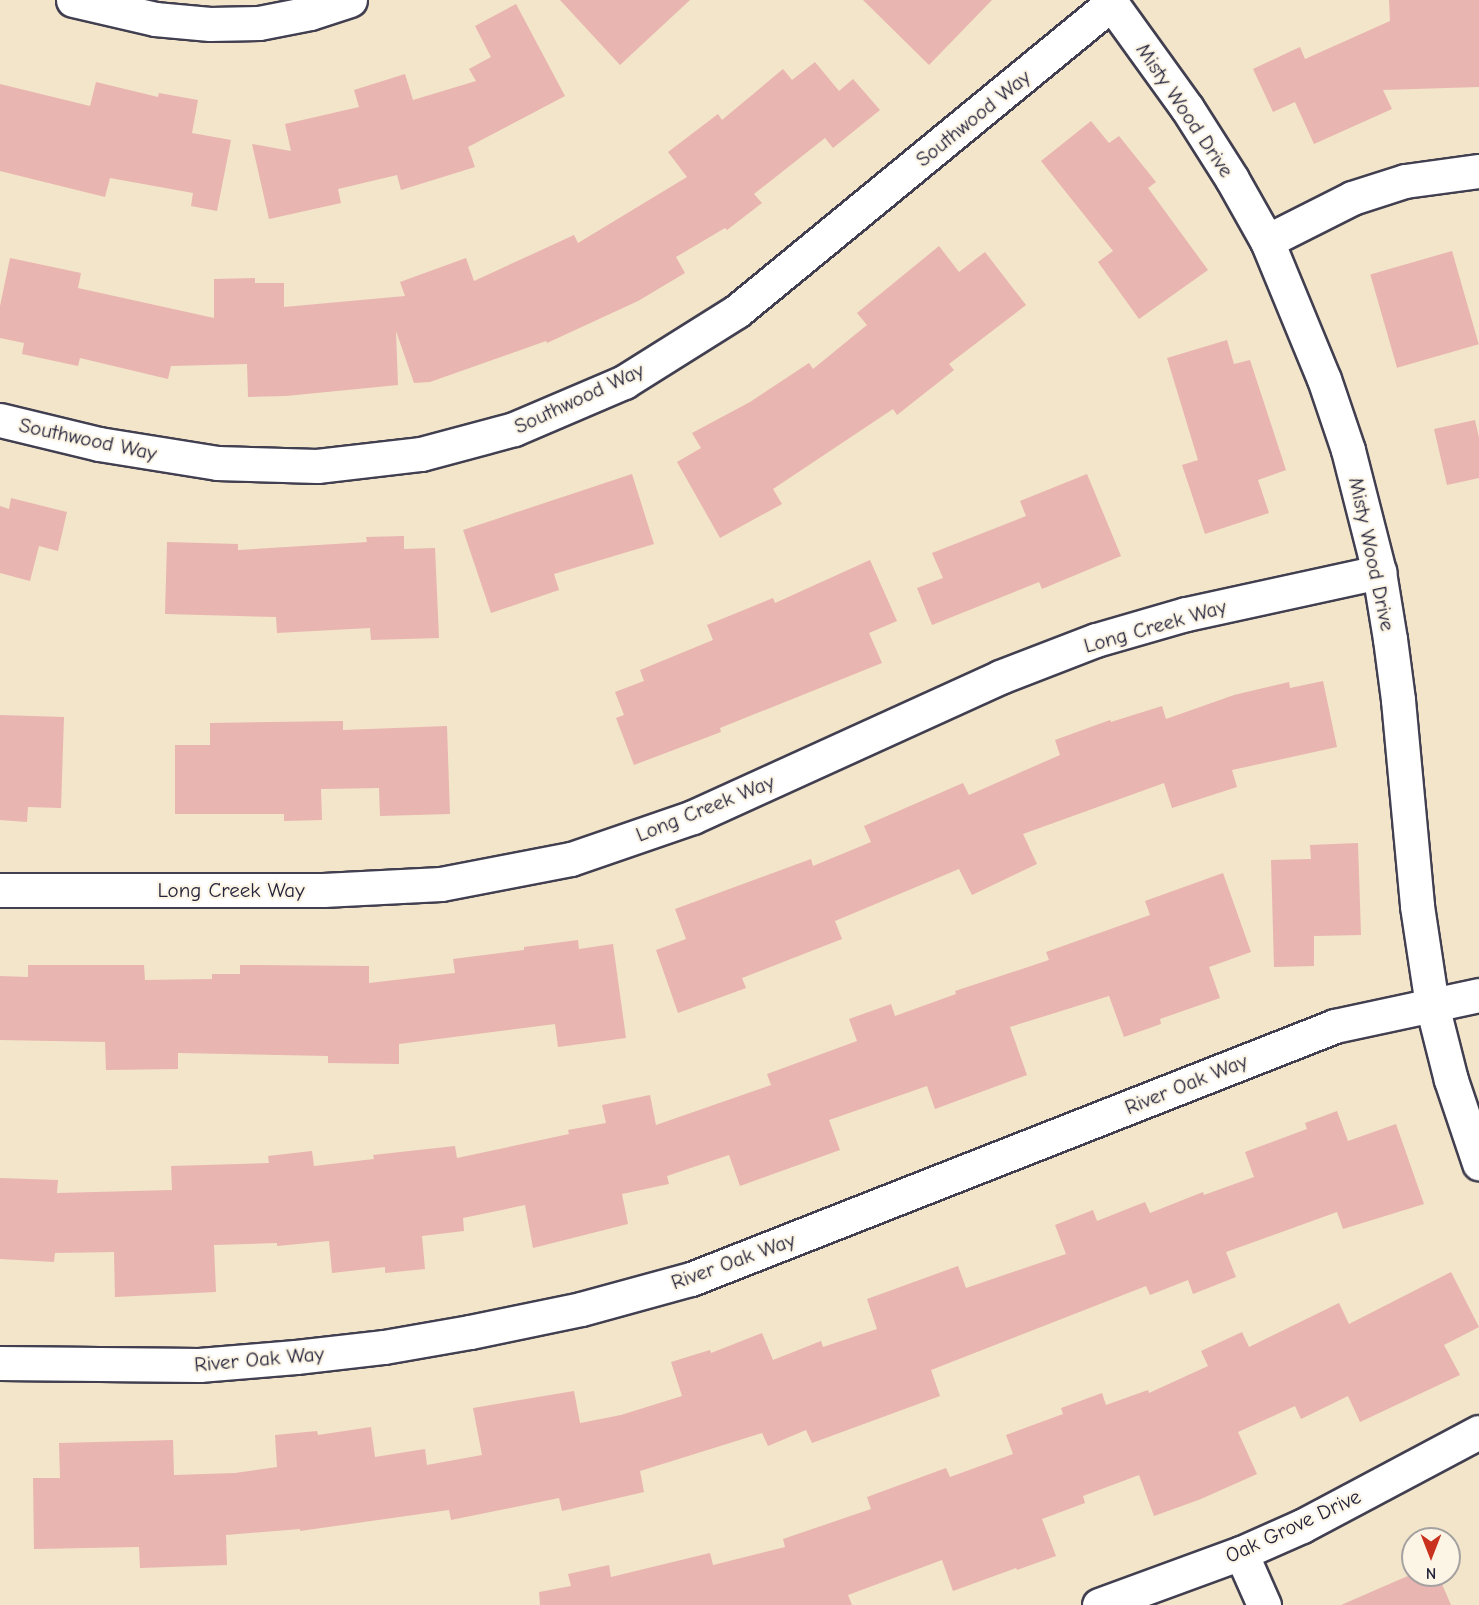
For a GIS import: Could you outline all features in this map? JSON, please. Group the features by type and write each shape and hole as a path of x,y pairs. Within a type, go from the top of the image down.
{"street":[{"path":"73,0 155,19 210,24 259,23 310,13 350,0"},
{"name":"Misty Wood Drive","path":"1111,2 1187,108 1232,179 1267,241 1320,369 1341,430 1365,509 1379,572 1398,700 1417,906 1432,1005 1451,1080 1479,1163"},
{"name":"Southwood Way","path":"0,420 99,444 217,463 317,466 421,454 514,429 624,382 737,311 1111,2"},
{"path":"1267,241 1352,198 1406,181 1479,171"},
{"name":"Long Creek Way","path":"0,890 370,888 441,884 571,859 693,817 999,677 1096,640 1186,614 1379,572"},
{"name":"River Oak Way","path":"0,1363 199,1365 296,1357 470,1332 580,1309 702,1275 1335,1026 1479,995"},
{"name":"Oak Grove Drive","path":"1099,1605 1241,1553 1302,1526 1479,1432"},
{"path":"1241,1553 1264,1605"}],"building":[{"path":"560,0 690,0 620,65"},
{"path":"863,0 992,0 929,65"},
{"path":"1389,0 1479,0 1479,87 1383,90 1392,109 1314,144 1295,102 1273,112 1253,69 1300,47 1305,59 1390,21"},
{"path":"516,4 565,96 468,147 475,167 401,190 397,175 338,189 341,203 269,219 252,144 291,151 285,124 359,107 354,90 405,74 413,100 476,81 469,69 491,57 475,26"},
{"path":"815,62 839,91 853,79 880,110 833,148 825,138 754,194 762,203 727,230 725,228 676,257 685,273 638,301 547,343 546,341 430,382 414,383 396,331 398,385 286,396 248,397 247,364 171,366 168,379 80,358 78,366 22,354 24,343 0,338 0,306 10,258 81,273 78,288 214,318 214,279 255,278 255,283 284,283 284,307 405,296 400,282 466,258 474,281 574,235 578,243 687,177 668,152 718,114 722,120 783,69 792,80"},
{"path":"96,82 158,97 159,93 198,100 192,133 231,140 217,211 191,206 193,193 110,178 105,197 0,171 0,84 90,106"},
{"path":"1091,121 1109,143 1119,136 1156,182 1148,188 1208,270 1139,319 1098,262 1113,251 1041,161"},
{"path":"939,246 959,272 985,252 1026,305 949,364 954,370 897,415 893,409 773,489 782,504 720,538 677,462 701,448 692,433 750,402 809,363 813,369 867,325 857,313"},
{"path":"1452,251 1479,344 1397,368 1370,274"},
{"path":"1227,340 1234,364 1250,360 1286,470 1258,480 1269,513 1205,534 1182,465 1198,460 1167,358"},
{"path":"1475,420 1479,438 1479,478 1447,485 1434,429"},
{"path":"632,474 654,544 554,574 559,590 491,613 463,530"},
{"path":"1087,474 1121,556 1042,589 1039,582 932,625 917,588 943,578 932,553 1026,516 1020,501"},
{"path":"11,498 67,512 58,551 39,546 30,581 0,573 0,506 9,509"},
{"path":"404,536 404,549 435,548 439,638 371,640 370,628 277,633 276,617 165,614 167,542 238,544 238,550 367,542 366,537"},
{"path":"870,560 897,621 869,633 882,663 720,728 721,732 634,765 616,718 624,715 615,692 644,681 640,670 713,640 707,625 773,598 775,603"},
{"path":"1323,681 1337,747 1232,770 1237,787 1172,808 1164,783 1023,834 1037,864 972,895 959,869 835,921 842,939 742,978 746,988 678,1013 656,950 686,939 675,909 811,859 813,866 871,842 864,826 963,783 969,795 1060,755 1055,740 1110,720 1111,722 1162,706 1166,719 1234,695 1289,682 1290,688"},
{"path":"0,715 64,717 61,808 28,807 27,822 0,820"},
{"path":"343,721 343,730 447,726 450,814 380,816 379,788 321,789 322,820 284,821 284,814 175,814 175,745 210,745 210,723"},
{"path":"1358,843 1361,935 1314,936 1314,966 1274,967 1271,860 1311,859 1310,845"},
{"path":"1223,873 1251,952 1209,967 1220,998 1160,1019 1161,1024 1124,1037 1109,996 1010,1027 1027,1075 935,1109 927,1086 829,1120 840,1150 740,1186 729,1155 667,1176 669,1184 622,1194 628,1224 533,1248 525,1205 463,1218 464,1231 422,1236 425,1269 385,1273 385,1267 332,1273 329,1241 277,1246 277,1243 214,1245 216,1292 115,1297 114,1252 55,1253 54,1262 0,1259 0,1178 58,1180 57,1193 172,1190 171,1166 269,1163 268,1156 312,1151 314,1166 374,1159 373,1155 455,1146 457,1158 569,1134 568,1130 606,1123 602,1105 650,1095 656,1125 771,1085 767,1074 857,1041 849,1019 891,1004 895,1016 956,994 955,991 1049,960 1046,952 1150,915 1145,901"},
{"path":"578,940 579,949 613,944 626,1038 558,1047 555,1024 399,1044 399,1064 328,1063 328,1056 178,1053 178,1069 106,1070 105,1042 0,1040 0,976 28,977 28,965 144,965 145,980 212,979 212,974 240,974 240,965 369,966 369,983 455,973 453,959"},
{"path":"1337,1111 1348,1141 1396,1124 1424,1204 1343,1229 1337,1212 1226,1252 1236,1277 1193,1294 1188,1280 1150,1295 1146,1286 931,1370 940,1396 812,1443 806,1430 768,1446 762,1433 640,1471 644,1492 562,1511 559,1498 451,1520 449,1510 300,1531 300,1529 226,1535 227,1565 140,1568 139,1547 34,1549 33,1478 60,1478 59,1443 173,1440 174,1475 235,1473 277,1467 275,1435 317,1431 318,1435 371,1427 375,1457 425,1449 427,1465 482,1455 473,1408 574,1391 580,1423 621,1415 682,1396 671,1362 710,1350 711,1353 762,1333 773,1360 821,1341 823,1347 877,1329 867,1299 958,1266 966,1288 1066,1254 1055,1225 1093,1210 1097,1221 1145,1202 1150,1213 1203,1192 1204,1195 1254,1177 1245,1152 1307,1129 1305,1123"},
{"path":"1451,1272 1479,1327 1444,1345 1460,1375 1360,1422 1348,1396 1301,1419 1295,1406 1238,1432 1257,1474 1201,1499 1154,1516 1139,1475 1083,1496 1085,1503 1042,1519 1056,1556 953,1591 942,1560 848,1595 852,1605 540,1605 539,1592 571,1586 568,1574 609,1565 611,1577 710,1553 713,1565 785,1547 783,1539 871,1509 867,1497 946,1468 950,1477 1013,1454 1006,1435 1063,1414 1061,1408 1102,1393 1106,1405 1148,1390 1149,1393 1208,1366 1201,1351 1242,1332 1249,1347 1339,1303 1349,1324"},
{"path":"1401,1579 1401,1587 1443,1587 1451,1605 1341,1605"}]}
